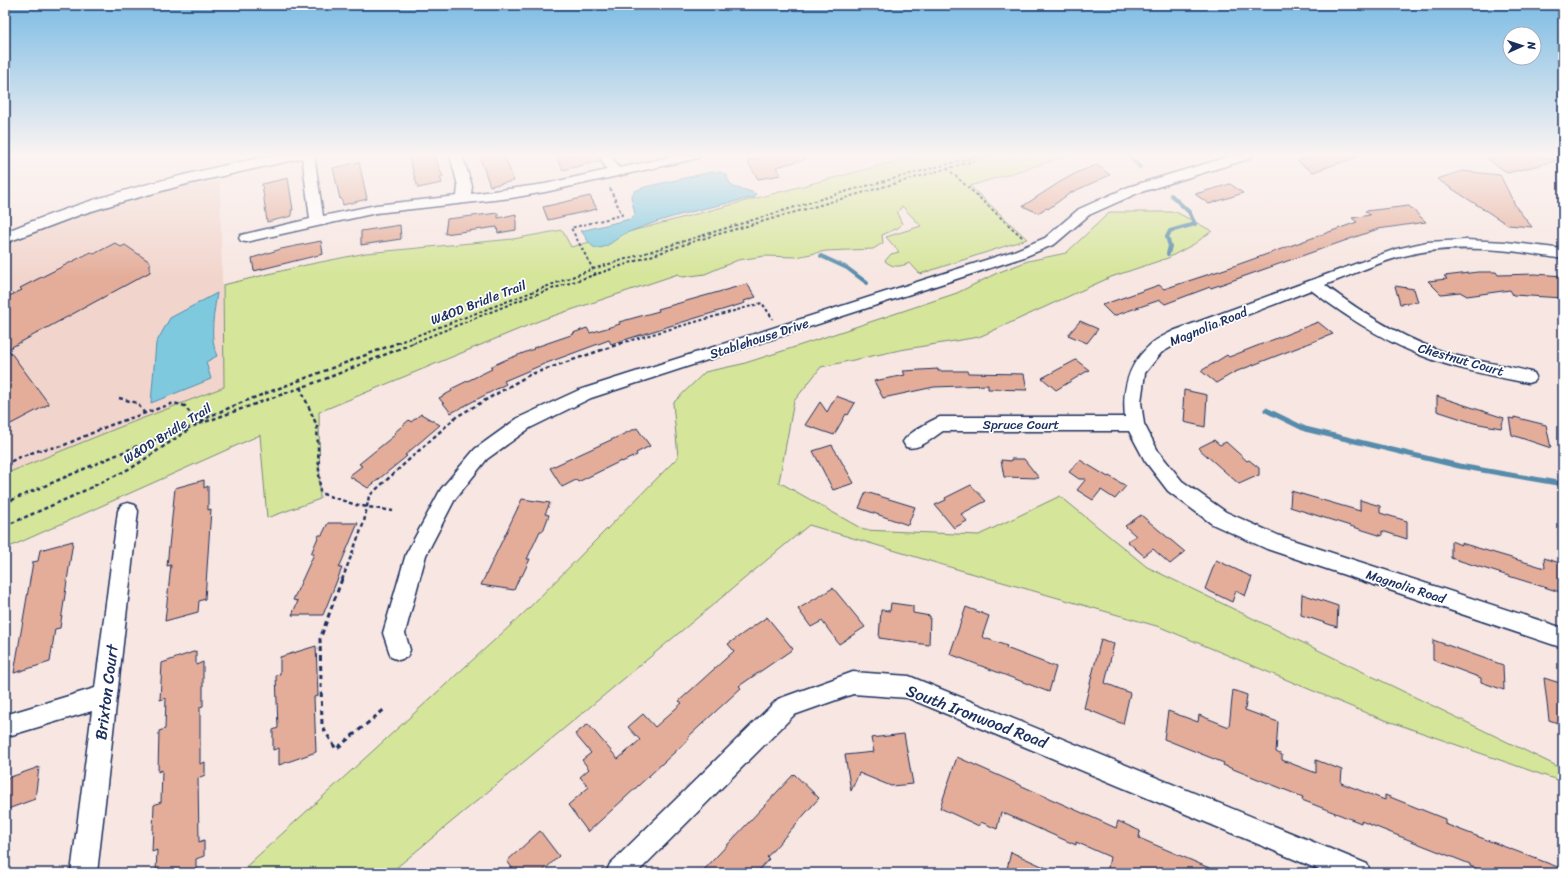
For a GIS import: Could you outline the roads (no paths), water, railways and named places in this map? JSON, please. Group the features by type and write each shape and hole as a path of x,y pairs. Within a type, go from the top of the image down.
{"main road":[{"path":"5,238 72,212 120,196"}],"street":[{"path":"314,196 317,221"},
{"path":"246,238 376,209 486,196"},
{"name":"Stablehouse Drive","path":"399,650 394,633 416,554 448,494 481,454 524,423 585,394 599,389 1020,254 1050,240 1084,212 1120,196"},
{"name":"Magnolia Road","path":"1563,254 1516,248 1444,246 1411,250 1377,260 1179,335 1155,349 1137,372 1132,402 1135,424 1151,456 1175,486 1219,518 1274,543 1563,638"},
{"name":"Chestnut Court","path":"1314,285 1354,314 1408,343 1443,357 1528,377"},
{"name":"Spruce Court","path":"912,442 940,424 1135,424"},
{"name":"Brixton Court","path":"84,873 128,511"},
{"name":"South Ironwood Road","path":"619,873 786,707 853,683 909,687 1358,873"},
{"path":"5,726 105,696"}],"water":[{"path":"755,196 689,212 656,222 624,234 604,247 597,248 592,246 581,231 630,219 635,214 631,197"},
{"path":"217,293 213,341 217,356 206,362 211,379 151,403 156,343 170,318"}],"waterway":[{"path":"1168,254 1170,246 1167,237 1170,231 1195,224 1189,212 1172,196"},
{"path":"821,256 847,268 867,283"},
{"path":"1266,410 1305,429 1459,466 1563,484"}]}
